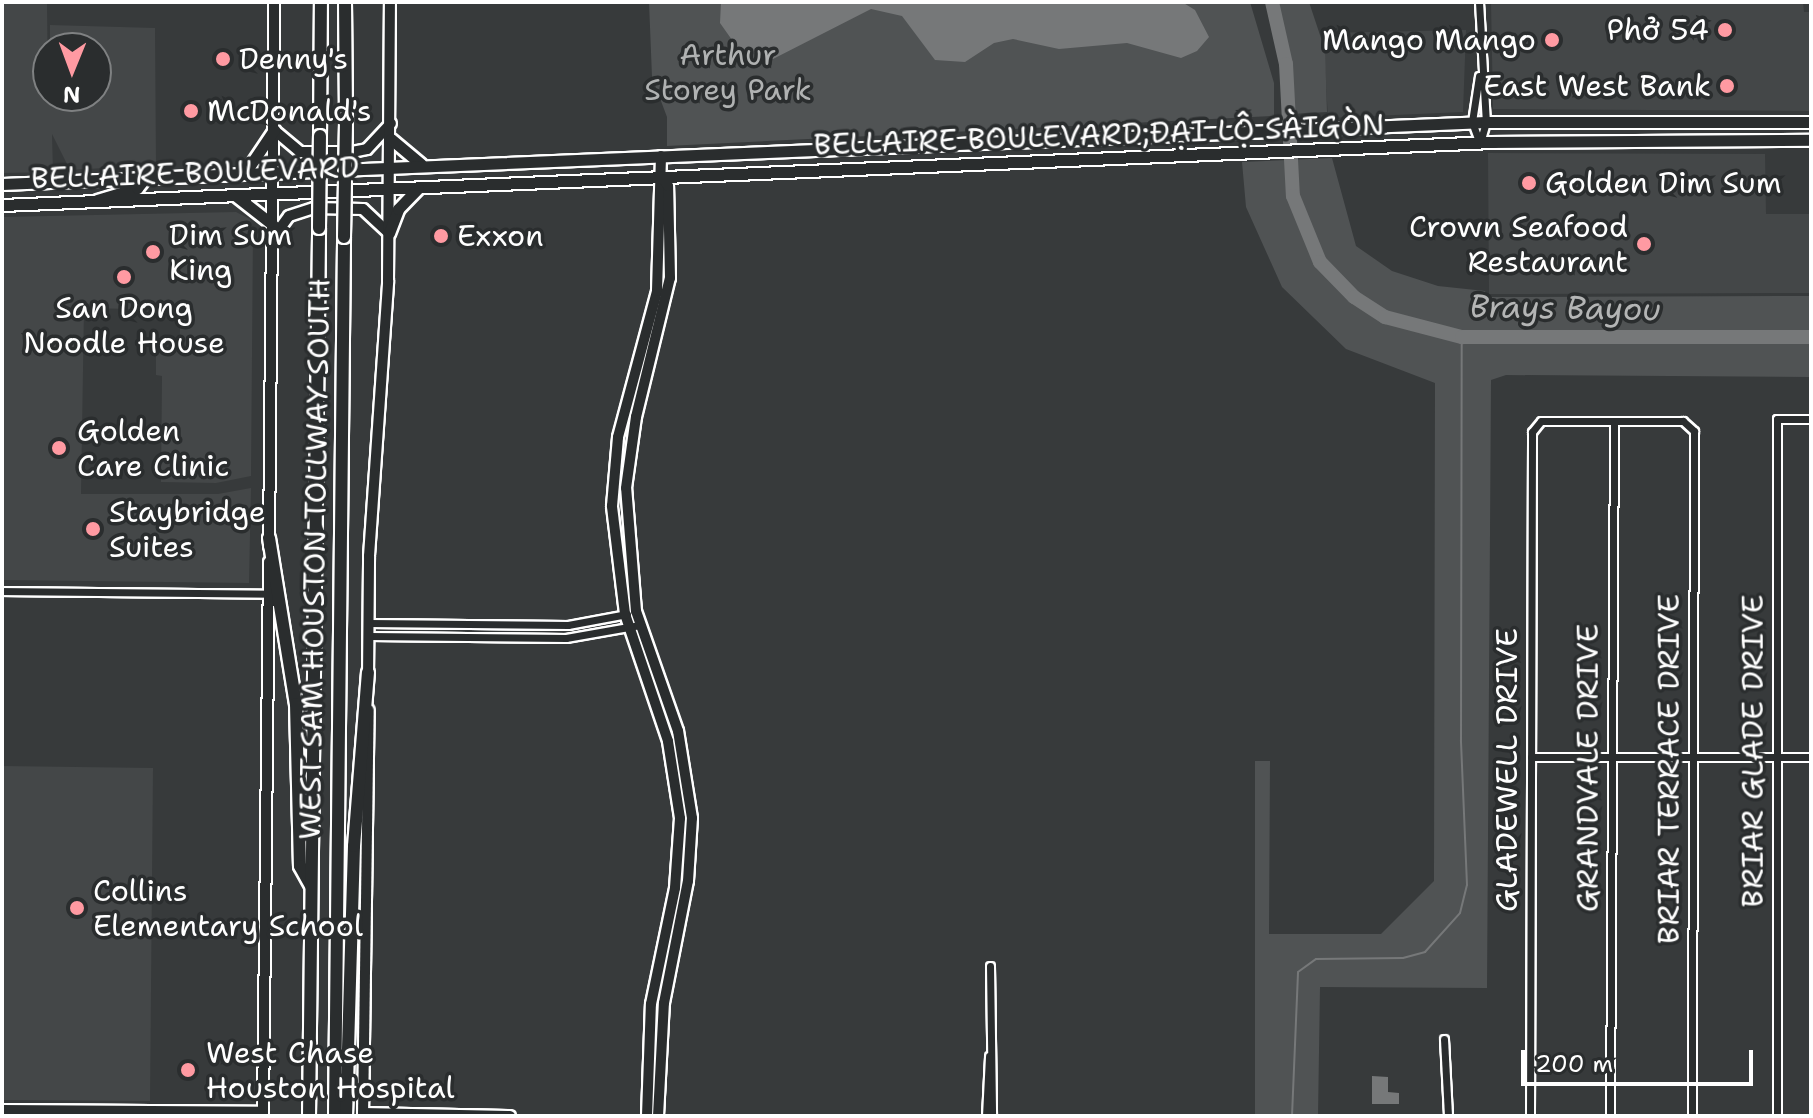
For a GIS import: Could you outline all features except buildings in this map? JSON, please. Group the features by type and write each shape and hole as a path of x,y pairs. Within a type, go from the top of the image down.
{"highway":[{"name":"WEST SAM HOUSTON TOLLWAY SOUTH","path":"309,1116 321,2"},
{"name":"WEST SAM HOUSTON TOLLWAY SOUTH","path":"335,1116 345,2"},
{"path":"269,538 296,704 300,866 312,886"},
{"path":"346,1116 356,800 368,673"}],"main road":[{"path":"2,1110 263,1114 274,2"},
{"path":"390,2 389,233 369,623 363,1114 510,1116"},
{"name":"BELLAIRE BOULEVARD;ĐẠI LỘ SÀIGÒN","path":"390,167 1472,122 1811,122"},
{"path":"274,130 300,152 352,152 376,142 391,123"},
{"path":"1346,127 1346,149"},
{"path":"245,173 261,155 274,130"},
{"path":"391,139 425,166"},
{"name":"BELLAIRE BOULEVARD;ĐẠI LỘ SÀIGÒN","path":"390,190 1480,143 1811,140"},
{"path":"999,142 999,163"},
{"path":"631,612 627,531 631,440 658,314 657,191 662,177 661,156"},
{"name":"BELLAIRE BOULEVARD","path":"6,186 390,167"},
{"path":"97,201 104,194 137,188 145,178"},
{"path":"389,233 401,204 418,188"},
{"name":"BELLAIRE BOULEVARD","path":"2,205 390,190"},
{"path":"236,196 273,225"},
{"path":"273,239 289,216 314,208 363,209 389,233"},
{"path":"658,314 618,437 613,531 634,627 684,796 692,841 661,978 658,1116"},
{"path":"618,437 631,440"},
{"path":"647,1116 684,796"},
{"path":"680,840 692,841"}],"street":[{"path":"1479,2 1479,74 1472,122 1480,143"},
{"path":"1479,74 1486,122 1480,143"},
{"name":"BRIAR GLADE DRIVE","path":"1777,1116 1777,419 1811,419"},
{"name":"BRIAR TERRACE DRIVE","path":"1614,421 1691,423 1692,1116"},
{"name":"GLADEWELL DRIVE","path":"1530,1116 1535,424 1614,421"},
{"name":"GRANDVALE DRIVE","path":"1610,1116 1614,421"},
{"path":"2,591 269,594"},
{"path":"369,623 577,625 631,612"},
{"path":"508,624 508,638"},
{"path":"369,636 579,638 634,627"},
{"path":"1531,757 1811,757"},
{"path":"986,1116 990,966"},
{"path":"1444,1039 1448,1116"},
{"path":"990,1054 995,1069 992,1116"}],"shaded area":[{"path":"2,2 47,2 47,32 32,32 32,112 112,112 112,32 50,32 50,25 155,28 156,165 70,170 52,134 53,172 2,173"},
{"path":"721,2 1182,2 1195,10 1209,37 1197,51 1181,58 1127,43 1059,49 1013,39 994,43 965,62 935,60 902,16 871,9 773,59 737,47 720,23"},
{"path":"1491,2 1803,2 1804,12 1811,12 1811,111 1493,109"},
{"path":"1466,30 1463,112 1328,118 1323,33"},
{"path":"1488,153 1765,154 1766,214 1811,214 1811,293 1489,294"},
{"path":"236,212 250,219 253,232 251,476 216,483 161,482 162,376 156,375 156,349 179,350 181,310 84,308 81,494 218,494 251,488 249,583 2,580 2,217"},
{"name":"Collins Elementary School","path":"2,766 153,768 150,1101 2,1100"},
{"path":"1372,1076 1388,1077 1388,1092 1399,1093 1399,1104 1372,1104"}],"green space":[{"name":"Arthur Storey Park","path":"649,2 1250,2 1274,83 1274,116 667,146 667,117 652,77"},
{"path":"1268,2 1309,2 1325,50 1327,112 1291,114 1282,43"},
{"path":"1332,158 1356,246 1392,271 1438,286 1485,291 1487,297 1811,296 1811,377 1506,375 1491,380 1487,988 1320,987 1318,1116 1255,1116 1255,761 1270,761 1269,934 1381,934 1434,881 1435,383 1346,349 1282,287 1246,207 1242,162"}],"waterway":[{"name":"Brays Bayou","path":"1272,2 1286,64 1293,196 1320,262 1354,297 1385,317 1462,337 1811,337"},
{"path":"1292,1116 1298,972 1316,959 1403,958 1425,952 1460,913 1467,885 1461,740 1462,337"}],"place":[{"name":"Phở 54","path":"1725,30"},
{"name":"Mango Mango","path":"1552,40"},
{"name":"Denny's","path":"223,59"},
{"name":"East West Bank","path":"1727,86"},
{"name":"McDonald's","path":"191,111"},
{"name":"Golden Dim Sum","path":"1529,183"},
{"name":"Exxon","path":"441,236"},
{"name":"Crown Seafood Restaurant","path":"1644,244"},
{"name":"Dim Sum King","path":"153,252"},
{"name":"San Dong Noodle House","path":"124,277"},
{"name":"Golden Care Clinic","path":"59,448"},
{"name":"Staybridge Suites","path":"93,529"},
{"name":"Collins Elementary School","path":"77,908"},
{"name":"West Chase Houston Hospital","path":"188,1070"}]}
